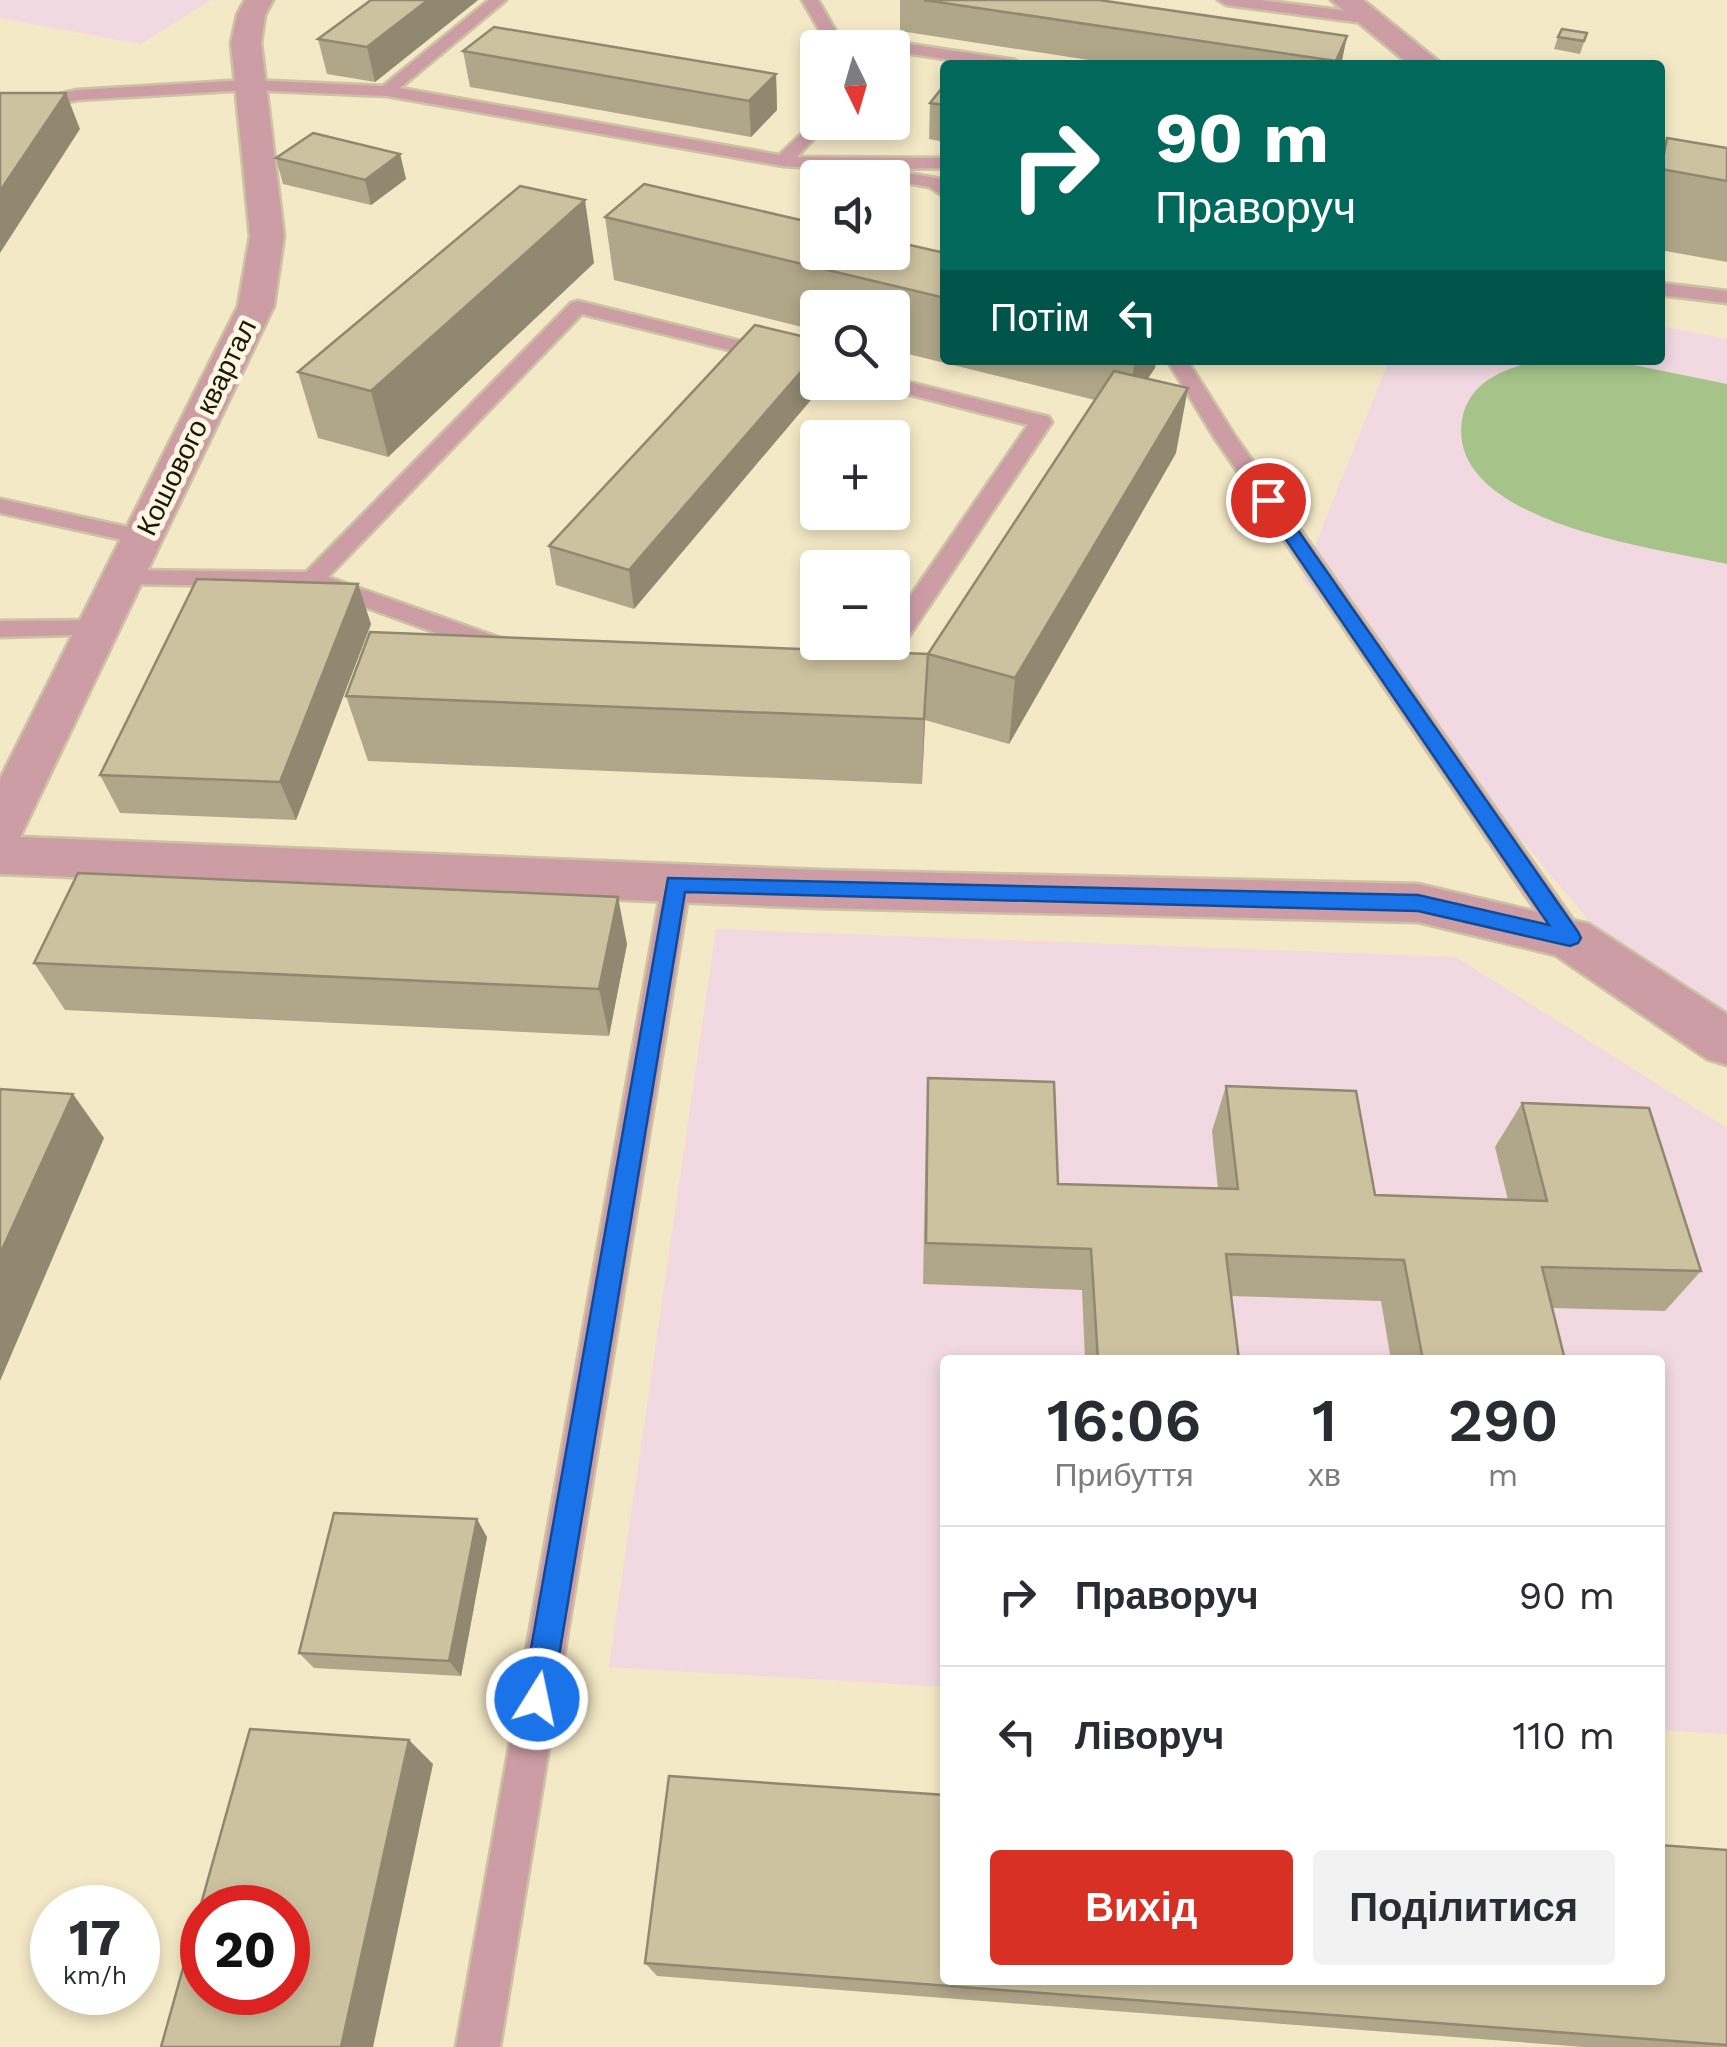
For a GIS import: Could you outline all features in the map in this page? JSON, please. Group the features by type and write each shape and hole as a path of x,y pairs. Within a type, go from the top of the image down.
{"street":[{"name":"Кошового квартал","path":"0,828 256,306 267,236 246,43 259,0"},
{"path":"1345,0 1422,60"},
{"path":"0,856 676,884 1418,903 1570,938 1727,1043"}],"lane":[{"path":"386,91 498,0"},
{"path":"810,0 826,30"},
{"path":"1226,0 1370,20"},
{"path":"910,52 975,60"},
{"path":"0,113 78,95 248,85 386,91 800,163"},
{"path":"783,162 804,140"},
{"path":"910,164 940,163"},
{"path":"910,178 940,188"},
{"path":"1665,290 1727,297"},
{"path":"312,580 578,307 800,362"},
{"path":"1180,365 1236,453 1570,938"},
{"path":"910,389 1041,422 910,615"},
{"path":"0,506 141,537"},
{"path":"124,577 312,580 528,657"},
{"path":"0,629 100,628"},
{"path":"842,686 862,687 880,660"},
{"path":"478,2047 676,884"}],"shaded area":[{"path":"0,0 211,0 141,44 0,18"},
{"path":"1665,327 1727,339 1727,1025 1596,929 1302,578 1387,365 1665,365"},
{"path":"716,929 1456,957 1727,1128 1727,1734 1665,1730 1665,1355 940,1355 940,1687 609,1667"}],"green space":[{"path":"1634,365 1727,384 1727,564 1608,539 1562,525 1520,507 1487,484 1466,455 1462,420 1472,395 1481,386 1515,367"}],"building":[{"path":"371,0 428,0 367,47 318,39"},
{"path":"924,0 1099,0 1347,36 1336,60"},
{"path":"494,27 776,74 749,101 463,51"},
{"path":"1562,29 1587,33 1584,41 1558,37"},
{"path":"940,90 940,104 930,103"},
{"path":"0,93 66,93 0,191"},
{"path":"313,133 400,154 365,180 276,158"},
{"path":"1667,138 1727,148 1727,181 1665,170"},
{"path":"644,184 800,220 800,263 605,217"},
{"path":"520,186 585,200 371,391 298,372"},
{"path":"910,245 940,252 940,297 827,270 910,270"},
{"path":"755,325 800,336 800,373 629,570 549,546"},
{"path":"1114,371 1188,388 1015,678 928,654"},
{"path":"197,579 358,584 280,782 100,775"},
{"path":"370,632 800,649 800,660 910,660 910,653 928,654 924,719 346,696"},
{"path":"78,873 618,897 599,989 34,963"},
{"path":"928,1078 1054,1082 1058,1184 1238,1189 1226,1086 1356,1091 1375,1195 1547,1201 1522,1103 1649,1108 1701,1271 1542,1267 1564,1355 1422,1355 1404,1260 1226,1254 1238,1355 1098,1355 1091,1249 926,1243"},
{"path":"0,1089 73,1094 0,1254"},
{"path":"334,1513 477,1519 449,1661 299,1653"},
{"path":"250,1729 409,1740 341,2047 161,2047 180,1979 180,2015 310,2015 310,1885 206,1885"},
{"path":"669,1776 940,1795 940,1985 1665,1985 1665,1845 1727,1850 1727,2045 645,1963"}],"route":[{"path":"537,1699 676,884 1418,903 1570,938 1268,500"}]}
